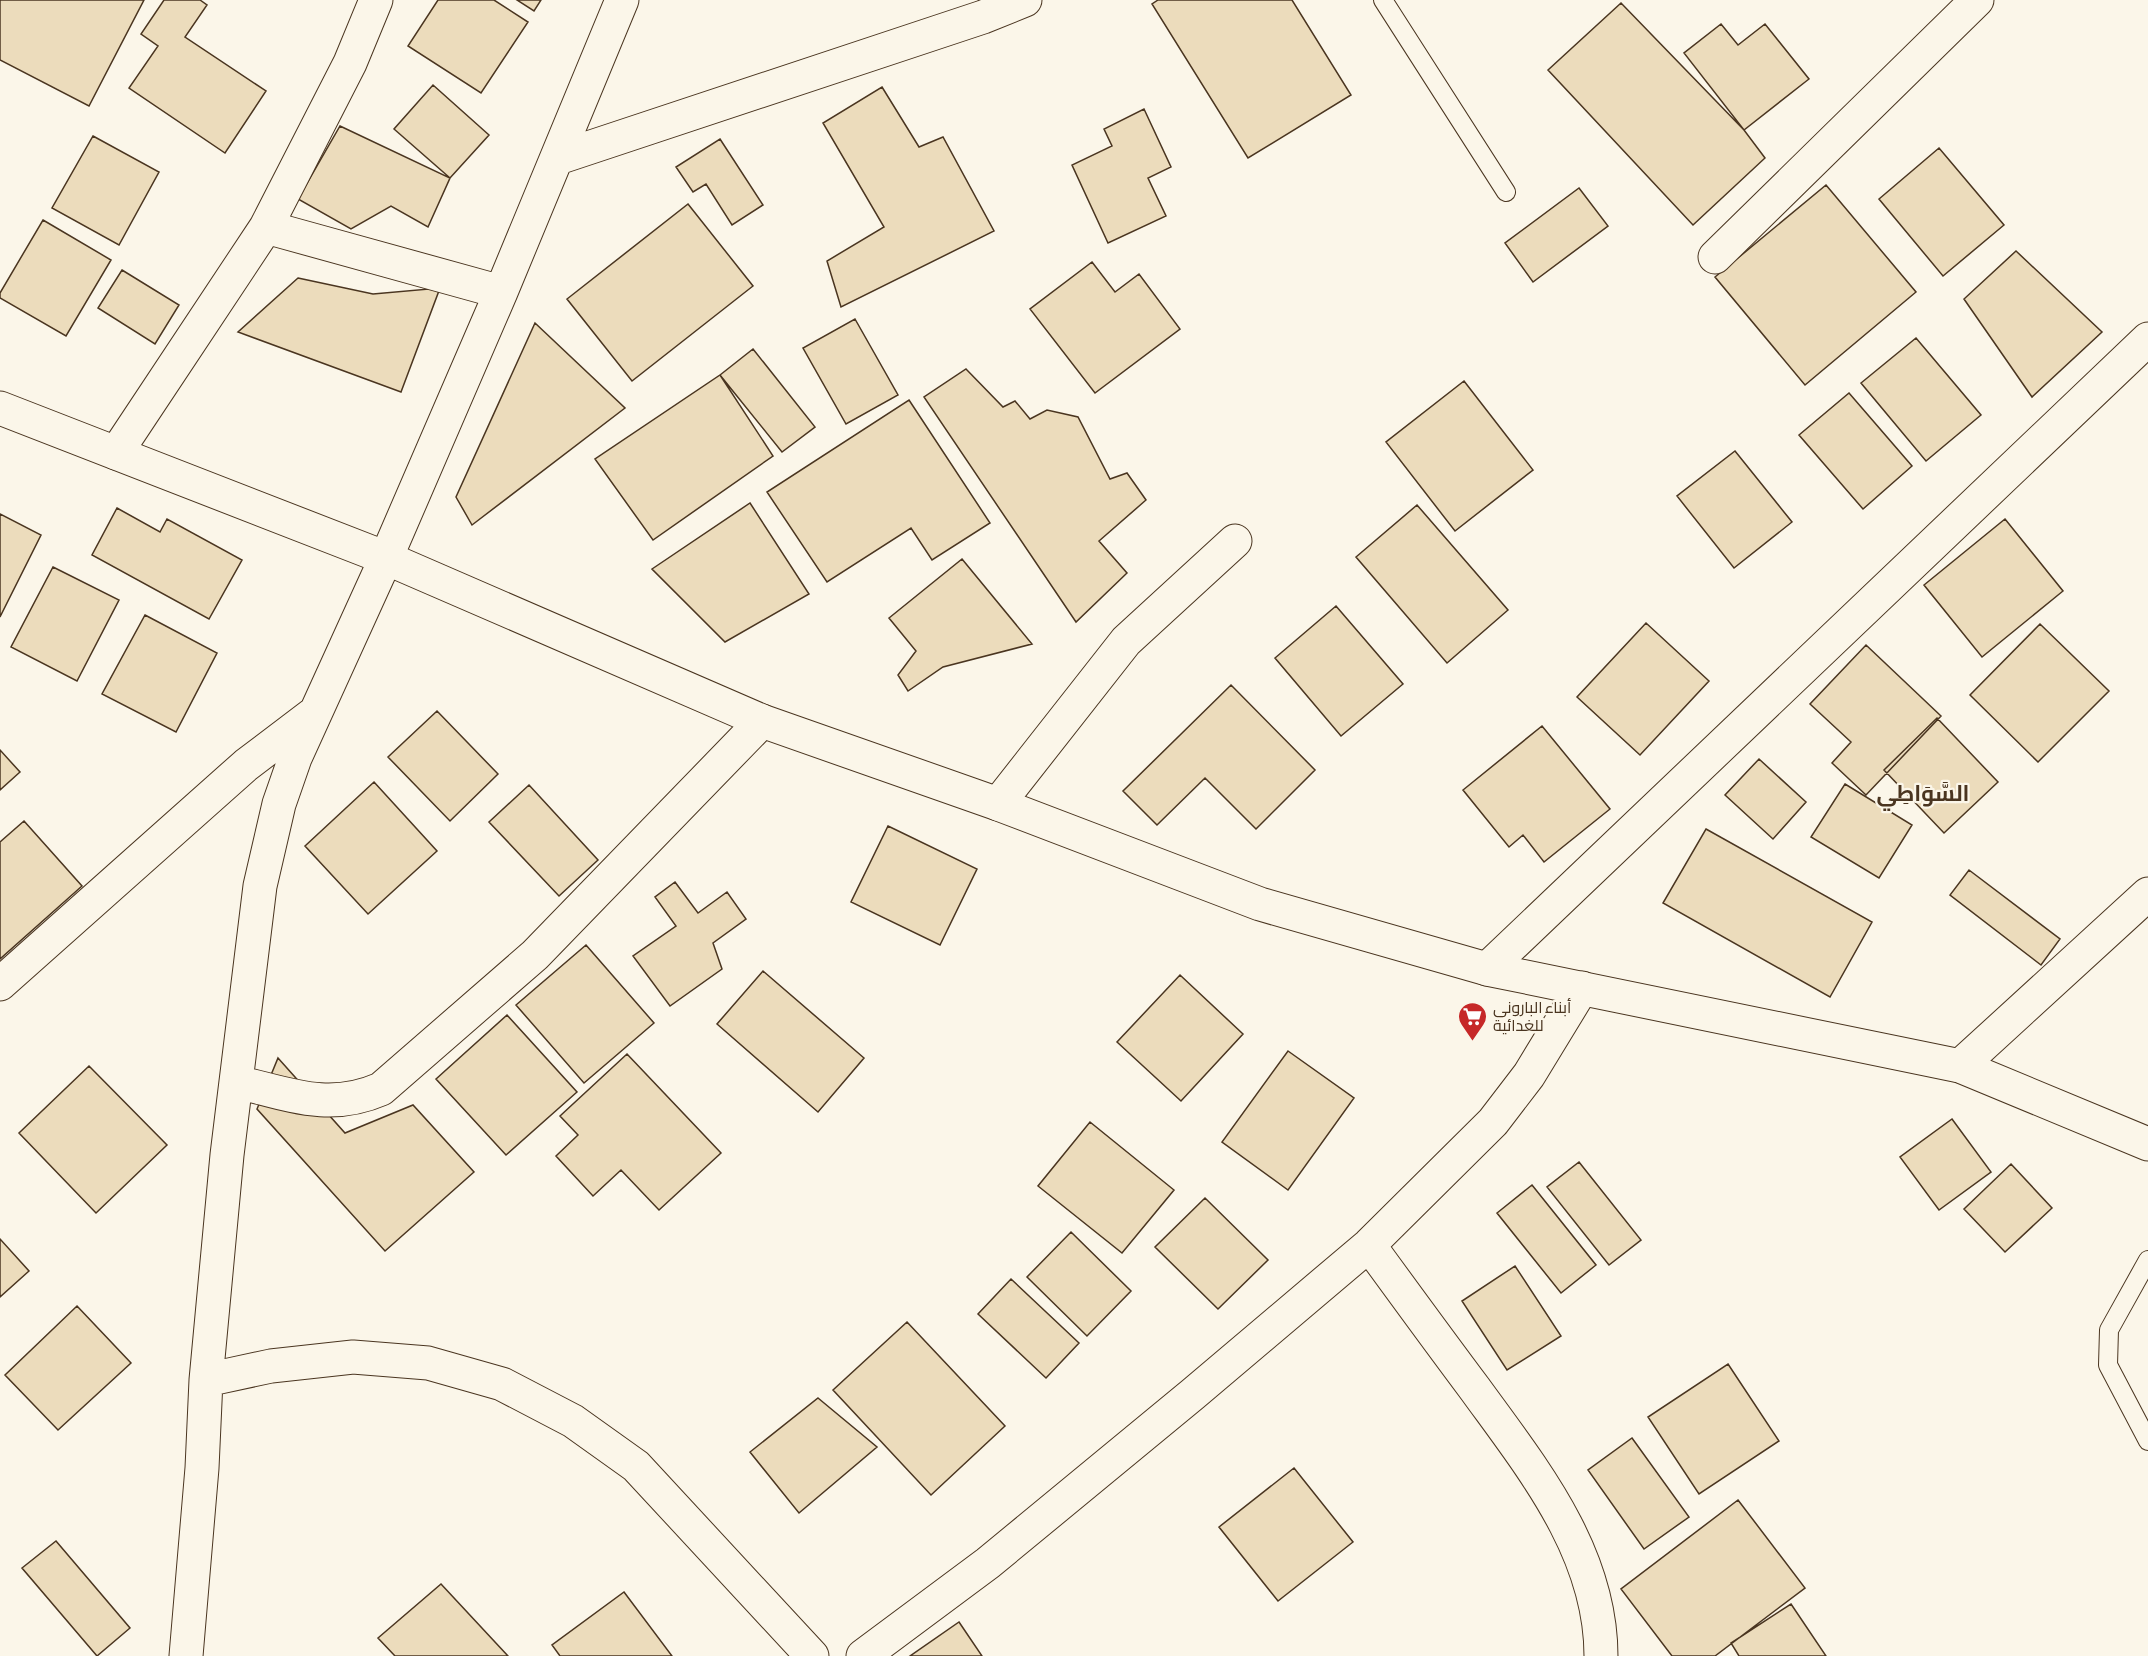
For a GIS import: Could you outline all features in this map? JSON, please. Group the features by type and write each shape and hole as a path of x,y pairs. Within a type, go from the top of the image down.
{"street":[{"path":"116,453 266,227 350,63 376,0"},
{"path":"186,1656 202,1468 206,1380 227,1155 260,886 279,804 295,758 386,558 501,292 622,0"},
{"path":"558,158 983,17 1025,0"},
{"path":"1715,257 1977,0"},
{"path":"266,227 501,292"},
{"path":"1487,969 2148,339"},
{"path":"0,408 386,558 762,721 998,804 1260,904 1487,969 1960,1066 2148,1144"},
{"path":"998,804 1126,641 1235,541"},
{"path":"0,984 246,765 314,714"},
{"path":"237,1082 307,1100 363,1097 381,1089 536,955 762,721"},
{"path":"1960,1066 2148,894"},
{"path":"863,1656 988,1563 1369,1245 1493,1122 1529,1075 1582,988"},
{"path":"1369,1245 1520,1451 1562,1516 1581,1552 1595,1595 1601,1635 1601,1656"},
{"path":"206,1380 271,1366 353,1357 428,1363 502,1384 573,1420 636,1466 812,1656"}],"lane":[{"path":"1383,0 1506,192"},
{"path":"2148,1260 2109,1330 2108,1365 2148,1441"}],"building":[{"path":"0,0 144,0 89,106 0,60"},
{"path":"164,0 200,0 207,5 185,37 266,91 225,153 129,88 158,46 141,34"},
{"path":"438,0 494,0 528,22 481,93 408,46"},
{"path":"517,0 541,0 534,11"},
{"path":"1158,0 1292,0 1351,95 1248,158 1152,4"},
{"path":"1621,3 1744,130 1765,158 1693,225 1548,70"},
{"path":"1721,24 1738,45 1765,24 1809,79 1744,130 1684,53"},
{"path":"433,85 489,135 450,178 394,129"},
{"path":"882,87 919,147 943,137 994,231 841,307 827,261 884,227 823,123"},
{"path":"1144,109 1171,167 1148,178 1166,216 1108,243 1072,165 1112,146 1104,129"},
{"path":"340,126 450,178 428,227 391,206 351,229 298,199"},
{"path":"93,136 159,172 119,245 52,208"},
{"path":"720,139 763,205 732,225 706,184 693,192 676,167"},
{"path":"1939,148 2004,225 1943,276 1879,199"},
{"path":"1826,185 1916,292 1805,385 1715,277"},
{"path":"1579,188 1608,226 1533,282 1505,243"},
{"path":"688,204 753,286 632,381 567,299"},
{"path":"43,220 111,260 66,336 0,298 0,293"},
{"path":"2016,251 2102,332 2032,397 1964,299"},
{"path":"1092,262 1115,292 1139,274 1180,329 1095,393 1030,309"},
{"path":"122,270 179,305 155,344 98,308"},
{"path":"298,278 373,294 440,288 401,392 238,332"},
{"path":"855,319 898,395 846,424 803,348"},
{"path":"535,323 625,408 472,525 456,497"},
{"path":"1916,338 1981,415 1926,461 1861,383"},
{"path":"753,349 815,427 782,452 720,375"},
{"path":"966,369 1003,407 1015,401 1030,419 1047,410 1078,417 1110,479 1127,473 1146,500 1099,541 1127,573 1076,622 924,397"},
{"path":"720,375 773,456 653,540 595,459"},
{"path":"1464,381 1533,470 1455,531 1386,442"},
{"path":"1849,393 1912,466 1863,509 1799,435"},
{"path":"909,400 990,523 932,560 911,528 827,582 767,492"},
{"path":"1735,451 1792,522 1734,568 1677,496"},
{"path":"750,503 809,594 725,642 652,569"},
{"path":"1417,505 1508,610 1447,663 1356,557"},
{"path":"117,508 160,532 167,519 242,560 209,619 92,555"},
{"path":"0,514 41,535 0,617"},
{"path":"2005,519 2063,591 1982,657 1924,585"},
{"path":"962,559 1032,644 943,667 908,691 898,675 916,651 889,618"},
{"path":"53,567 119,600 77,681 11,647"},
{"path":"1336,606 1403,684 1341,736 1275,658"},
{"path":"145,615 217,653 176,732 102,694"},
{"path":"1646,623 1709,681 1640,755 1577,697"},
{"path":"2040,624 2109,691 2038,762 1970,695"},
{"path":"1866,645 1941,716 1866,795 1832,763 1851,742 1810,704"},
{"path":"1231,685 1315,770 1256,829 1205,778 1157,825 1123,791"},
{"path":"437,711 498,774 450,821 388,757"},
{"path":"1937,718 1998,782 1944,833 1884,770"},
{"path":"1542,726 1610,809 1544,862 1523,835 1509,847 1463,790"},
{"path":"0,750 20,772 0,790"},
{"path":"1759,759 1806,802 1773,839 1725,795"},
{"path":"374,782 437,851 368,914 305,846"},
{"path":"1845,784 1912,825 1879,878 1811,837"},
{"path":"529,785 598,860 559,896 489,822"},
{"path":"24,821 82,886 0,959 0,842"},
{"path":"888,826 977,869 940,945 851,902"},
{"path":"1706,829 1872,922 1830,997 1663,903"},
{"path":"1969,870 2060,939 2041,965 1950,895"},
{"path":"675,882 698,913 727,892 746,919 713,943 722,969 670,1006 633,956 676,926 655,897"},
{"path":"586,945 654,1023 584,1083 516,1005"},
{"path":"763,971 864,1058 818,1112 717,1024"},
{"path":"1180,975 1243,1034 1181,1101 1117,1042"},
{"path":"507,1015 577,1092 506,1155 436,1079"},
{"path":"1288,1051 1354,1098 1288,1190 1222,1142"},
{"path":"627,1054 721,1153 659,1210 621,1170 593,1196 556,1156 578,1135 560,1116"},
{"path":"278,1058 345,1133 413,1105 474,1172 385,1251 257,1109"},
{"path":"89,1066 167,1145 96,1213 19,1133"},
{"path":"1952,1119 1991,1172 1939,1210 1900,1157"},
{"path":"1090,1122 1174,1190 1122,1253 1038,1186"},
{"path":"1579,1162 1641,1240 1609,1265 1547,1187"},
{"path":"2011,1164 2052,1208 2005,1252 1964,1209"},
{"path":"1532,1185 1596,1265 1561,1293 1497,1213"},
{"path":"1205,1198 1268,1260 1218,1309 1155,1247"},
{"path":"1071,1232 1131,1291 1087,1336 1027,1277"},
{"path":"0,1239 29,1271 0,1297"},
{"path":"1515,1266 1561,1336 1507,1370 1462,1301"},
{"path":"1011,1279 1079,1343 1046,1378 978,1314"},
{"path":"77,1306 131,1363 58,1430 5,1375"},
{"path":"907,1322 1005,1426 931,1495 833,1390"},
{"path":"1728,1364 1779,1441 1699,1494 1648,1417"},
{"path":"818,1398 877,1447 799,1513 750,1452"},
{"path":"1632,1438 1689,1517 1644,1549 1588,1470"},
{"path":"1294,1468 1353,1542 1278,1601 1219,1527"},
{"path":"1738,1500 1805,1588 1715,1656 1672,1656 1621,1589"},
{"path":"56,1541 130,1628 97,1656 22,1568"},
{"path":"441,1584 508,1656 395,1656 378,1638"},
{"path":"624,1592 672,1656 560,1656 552,1645"},
{"path":"1791,1604 1826,1656 1739,1656 1731,1643"},
{"path":"959,1622 982,1656 910,1656"}],"place":[{"name":"أبناء البارونى للغدائية","path":"1472,1042"}],"district":[{"name":"السَّوَاطِي","path":"1923,793"}]}
